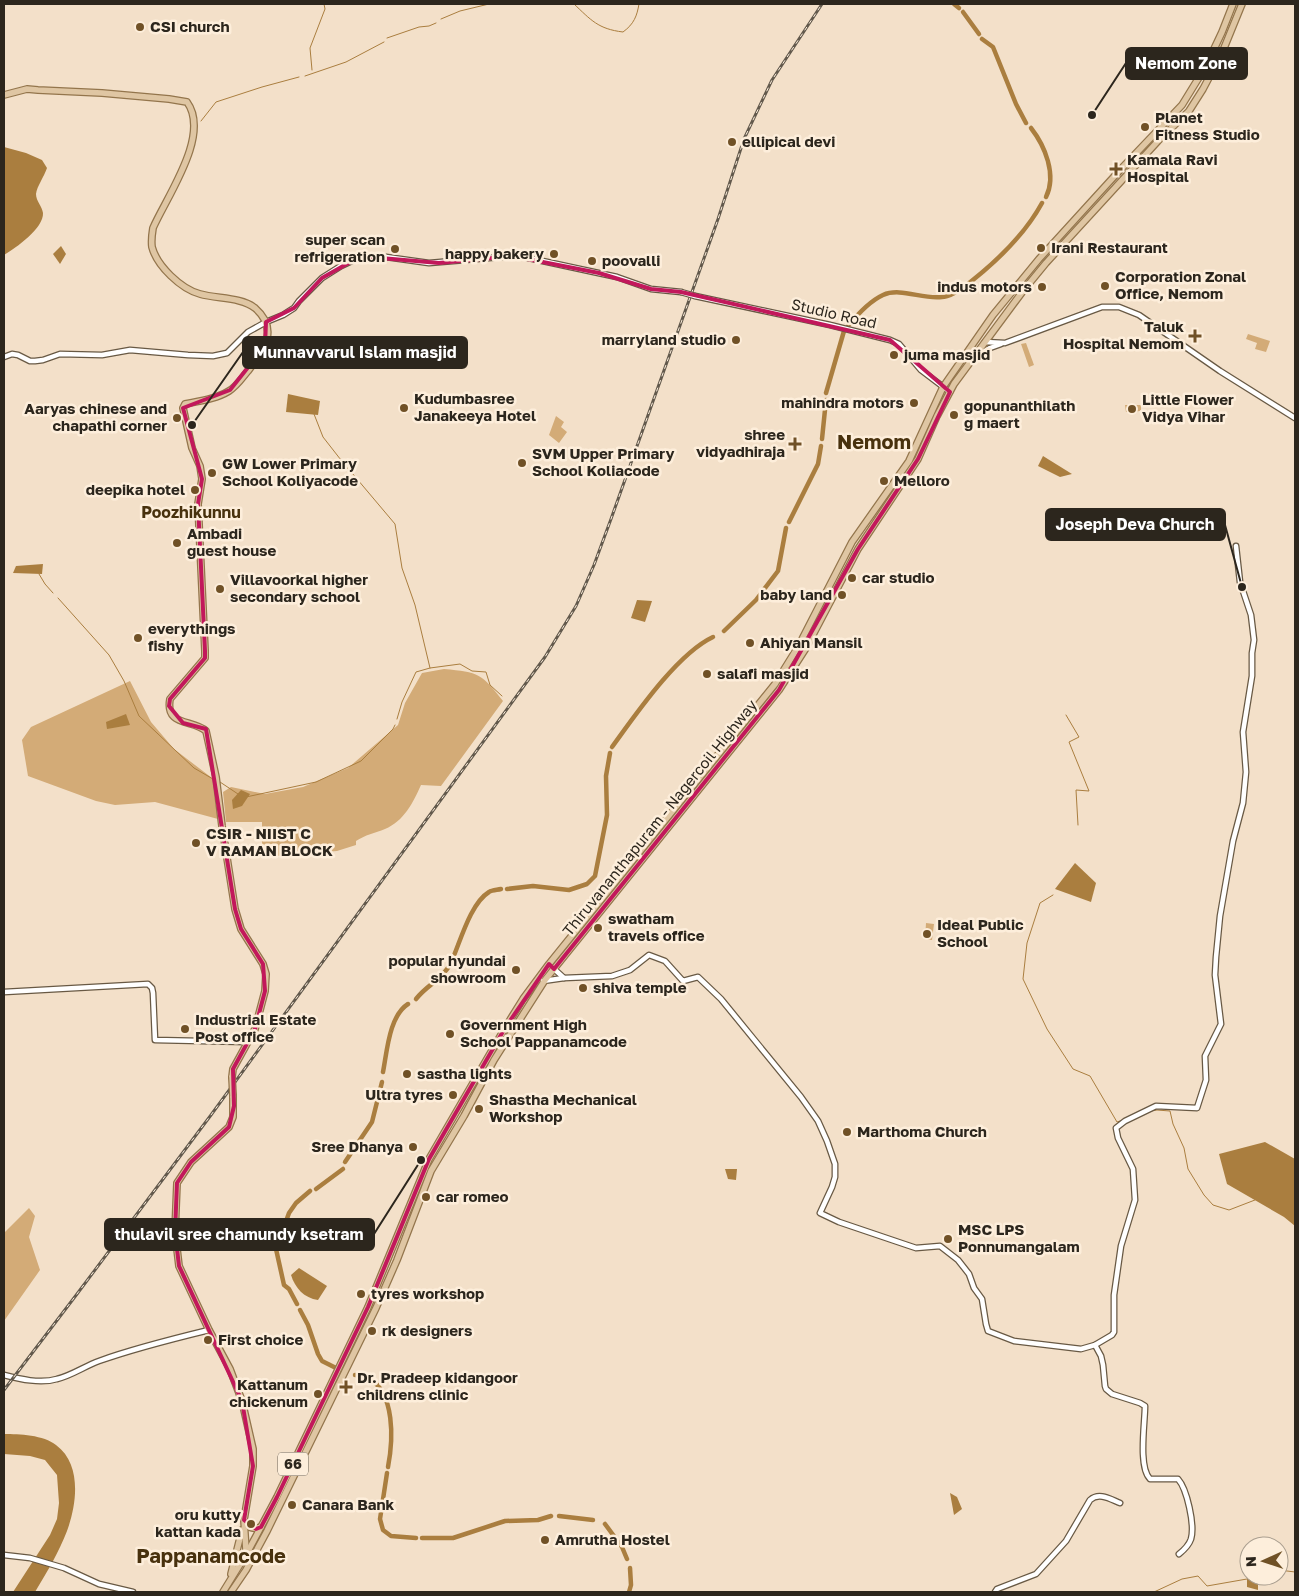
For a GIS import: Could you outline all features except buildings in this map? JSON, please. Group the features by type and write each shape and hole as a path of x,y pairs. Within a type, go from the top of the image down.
{"main road":[{"name":"Thiruvananthapuram - Nagercoil Highway","path":"223,1592 261,1527 372,1298 429,1159 505,1028 535,981 775,684 798,647 852,542 909,461 943,387 977,338 1039,259 1121,169 1182,106 1195,86 1222,32 1233,4"},
{"name":"Thiruvananthapuram - Nagercoil Highway","path":"231,1592 252,1560 297,1473 376,1308 397,1260 431,1171 464,1116 494,1060 554,969 779,690 806,648 858,549 918,459 937,416 972,359 1023,291 1046,264 1158,140 1189,111 1225,47 1242,4"},
{"path":"4,96 33,90 102,93 187,102 194,117 195,128 192,144 153,228 151,238 155,254 167,271 184,286 199,294 247,304 255,308 266,322 268,328 268,336 260,355 235,386 218,396 185,404 183,408 192,448 200,466 202,479 198,504 205,658 170,699 169,706 175,718 183,723 200,727 206,731 216,777 235,909 241,929 263,964 266,974 262,1006 256,1029 232,1069 232,1117 229,1127 197,1157 177,1183 175,1232 178,1262 183,1278 230,1368 242,1402 253,1449 254,1466 244,1520 228,1586"},
{"path":"1154,135 1158,140"},
{"path":"977,338 985,342"},
{"path":"244,1520 246,1555"},
{"path":"244,1520 247,1526 251,1528 261,1527"},
{"path":"237,1552 246,1555 252,1560"}],"street":[{"name":"Studio Road","path":"4,357 12,354 35,361 60,354 102,354 130,350 213,356 227,353 248,332 294,308 299,300 322,278 352,261 369,257 429,263 512,256 617,277 651,289 681,292 847,328 890,340 899,344 921,370 950,392"},
{"path":"972,359 990,348 1102,307 1119,307 1139,315 1220,371 1295,418"},
{"path":"985,342 1005,343"},
{"path":"535,981 544,982 564,978 612,976 630,970 649,955 665,961 683,981 695,977 702,979 722,999 801,1097 828,1141 835,1164 835,1177 820,1213 838,1222 907,1246 916,1248 940,1246 958,1260 969,1274 974,1288 982,1299 988,1331 994,1334 1014,1341 1081,1349 1095,1345 1112,1335 1114,1332 1114,1295 1121,1246 1135,1200 1133,1169 1118,1138 1116,1128 1156,1106 1197,1108 1206,1080 1205,1056 1221,1024 1215,975 1216,957 1220,916 1233,840 1243,803 1246,772 1243,732 1252,676 1254,640 1251,615 1240,582 1236,546"},
{"path":"549,964 564,978"},
{"path":"4,992 148,984 152,988 153,993 155,1040 247,1042"},
{"path":"4,1375 17,1379 57,1379 131,1350 209,1330"},
{"path":"1095,1345 1101,1356 1104,1386 1106,1389 1112,1394 1145,1406 1144,1455 1147,1476 1150,1479 1178,1479 1181,1483 1188,1501 1192,1530 1188,1545 1179,1554"},
{"path":"995,1592 997,1589 1036,1574 1066,1541 1090,1500 1094,1497 1099,1496 1120,1503"},
{"path":"4,1555 30,1558 64,1568 99,1584 133,1592"}],"highlighted area":[{"path":"512,256 599,273 651,289 681,292 890,340 950,392 918,459 858,549 779,690 554,969 549,964 505,1028 429,1159 368,1307 277,1497 261,1527 256,1529 244,1520 253,1466 242,1401 179,1266 175,1232 177,1183 191,1162 229,1127 234,1106 233,1069 255,1029 265,991 263,964 241,929 235,909 206,729 183,723 169,706 170,699 205,658 198,504 202,479 183,408 230,390 265,346 266,322 294,308 322,278 352,261 369,257 439,263"}],"shaded area":[{"path":"4,147 42,160 47,168 36,194 43,213 42,219 28,237 4,255"},
{"path":"61,246 66,254 60,264 53,254"},
{"path":"1248,334 1270,341 1266,352 1255,349 1257,343 1246,339"},
{"path":"1026,343 1034,365 1029,367 1021,344"},
{"path":"288,394 320,401 318,415 286,412"},
{"path":"1125,405 1141,405 1141,411 1126,412"},
{"path":"556,416 564,422 561,427 567,432 559,443 549,435"},
{"path":"1043,456 1072,474 1060,477 1038,466"},
{"path":"43,564 42,574 13,573 16,566"},
{"path":"637,600 652,601 645,622 631,618"},
{"path":"444,669 465,671 479,676 490,685 503,701 441,786 421,785 407,811 392,826 359,839 356,841 356,845 337,851 276,856 262,850 262,822 226,822 223,792 231,787 265,794 303,787 348,768 398,725 405,703 422,673"},
{"path":"130,681 151,722 174,749 212,778 218,819 155,802 115,805 96,801 28,776 22,740 31,727"},
{"path":"126,714 130,725 107,729 106,722"},
{"path":"241,790 250,794 242,806 233,809 232,800"},
{"path":"1075,863 1096,883 1091,902 1055,889"},
{"path":"926,923 934,924 932,940 925,939"},
{"path":"1265,1142 1295,1159 1295,1226 1284,1217 1227,1184 1219,1154"},
{"path":"725,1169 737,1169 736,1180 728,1179"},
{"path":"29,1208 35,1216 29,1237 40,1270 4,1321 4,1231"},
{"path":"299,1268 327,1286 318,1300 304,1295 295,1284 291,1275"},
{"path":"4,1434 31,1436 51,1442 64,1453 74,1473 75,1497 67,1531 57,1554 35,1592 13,1592 50,1535 57,1519 59,1503 57,1475 45,1460 30,1456 4,1454"},
{"path":"950,1493 957,1497 962,1509 954,1515"},
{"path":"1258,1586 1258,1590 1247,1587"}],"waterway":[{"path":"312,70 310,48 325,9 324,4"},
{"path":"441,19 460,11 489,4"},
{"path":"574,4 590,19 601,26 623,32 634,20 639,4"},
{"path":"954,4 959,8"},
{"path":"963,12 979,34"},
{"path":"387,38 436,23"},
{"path":"982,39 993,47 1016,104 1026,123"},
{"path":"305,76 346,62 384,42"},
{"path":"201,121 216,102 299,77"},
{"path":"1031,128 1041,143 1050,170 1049,188 1046,197"},
{"path":"960,290 1006,251 1026,228 1042,203"},
{"path":"848,326 869,305 883,295 897,292 935,297 946,296 956,292"},
{"path":"826,393 844,331"},
{"path":"822,439 826,400"},
{"path":"314,414 323,437 348,469"},
{"path":"789,522 818,464 821,446"},
{"path":"352,473 395,524 402,568 415,605 430,668"},
{"path":"724,631 756,600 778,571 786,528"},
{"path":"39,574 53,593"},
{"path":"58,598 109,655 124,681 139,716 194,768 213,779"},
{"path":"612,747 658,686 685,657 699,645 713,637"},
{"path":"397,719 402,702 416,672 430,668 460,664 472,671 486,672 490,685 502,696"},
{"path":"1066,715 1079,737 1069,742 1089,791 1076,790 1078,825"},
{"path":"246,797 316,782 361,761 395,725"},
{"path":"507,889 533,886 569,890 587,884 595,876 607,815 606,776 610,753"},
{"path":"220,782 238,794"},
{"path":"453,958 467,922 477,904 489,892 501,889"},
{"path":"1053,895 1040,903 1027,943 1023,979 1047,1029 1073,1069 1090,1076 1117,1122 1123,1120"},
{"path":"416,999 450,965"},
{"path":"383,1072 393,1026 397,1017 408,1004"},
{"path":"345,1162 372,1122 382,1082"},
{"path":"1151,1111 1170,1111 1173,1124 1184,1148 1188,1169 1204,1195 1213,1205 1229,1210 1255,1200"},
{"path":"316,1189 343,1169"},
{"path":"297,1304 289,1289 284,1285 276,1249 289,1213 296,1203 310,1191"},
{"path":"300,1310 322,1361 336,1368"},
{"path":"355,1375 367,1377 376,1384 388,1405 391,1431 388,1467"},
{"path":"387,1473 380,1519 383,1530 391,1536 416,1538"},
{"path":"422,1538 453,1538 505,1521 538,1520 551,1516"},
{"path":"559,1516 593,1520"},
{"path":"605,1524 622,1547 627,1559"},
{"path":"629,1592 631,1585 630,1568"},
{"path":"1289,1571 1295,1572"},
{"path":"1154,1592 1182,1579 1198,1576 1207,1586 1239,1580"}],"railway":[{"path":"4,1390 211,1115 545,657 576,606 611,519 718,219 744,139 772,80 822,4"}],"place":[{"name":"CSI church","path":"140,27"},
{"name":"Nemom Zone","path":"1092,115"},
{"name":"Planet Fitness Studio","path":"1145,127"},
{"name":"ellipical devi","path":"732,142"},
{"name":"Kamala Ravi Hospital","path":"1116,169"},
{"name":"Irani Restaurant","path":"1041,248"},
{"name":"super scan refrigeration","path":"395,249"},
{"name":"happy bakery","path":"554,254"},
{"name":"poovalli","path":"592,261"},
{"name":"Corporation Zonal Office, Nemom","path":"1105,286"},
{"name":"indus motors","path":"1042,287"},
{"name":"Taluk Hospital Nemom","path":"1195,336"},
{"name":"marryland studio","path":"736,340"},
{"name":"juma masjid","path":"894,355"},
{"name":"mahindra motors","path":"914,403"},
{"name":"Kudumbasree Janakeeya Hotel","path":"404,408"},
{"name":"Little Flower Vidya Vihar","path":"1132,409"},
{"name":"gopunanthilath g maert","path":"954,415"},
{"name":"Aaryas chinese and chapathi corner","path":"177,418"},
{"name":"Munnavvarul Islam masjid","path":"192,425"},
{"name":"shree vidyadhiraja","path":"795,444"},
{"name":"SVM Upper Primary School Koliacode","path":"522,463"},
{"name":"GW Lower Primary School Koliyacode","path":"212,473"},
{"name":"Melloro","path":"884,481"},
{"name":"deepika hotel","path":"195,490"},
{"name":"Ambadi guest house","path":"177,543"},
{"name":"car studio","path":"852,578"},
{"name":"Joseph Deva Church","path":"1242,587"},
{"name":"Villavoorkal higher secondary school","path":"220,589"},
{"name":"baby land","path":"842,595"},
{"name":"everythings fishy","path":"138,638"},
{"name":"Ahiyan Mansil","path":"750,643"},
{"name":"salafi masjid","path":"707,674"},
{"name":"CSIR - NIIST C V RAMAN BLOCK","path":"196,843"},
{"name":"swatham travels office","path":"598,928"},
{"name":"Ideal Public School","path":"927,934"},
{"name":"popular hyundai showroom","path":"516,970"},
{"name":"shiva temple","path":"583,988"},
{"name":"Industrial Estate Post office","path":"185,1029"},
{"name":"Government High School Pappanamcode","path":"450,1034"},
{"name":"sastha lights","path":"407,1074"},
{"name":"Ultra tyres","path":"453,1095"},
{"name":"Shastha Mechanical Workshop","path":"479,1109"},
{"name":"Marthoma Church","path":"847,1132"},
{"name":"Sree Dhanya","path":"413,1147"},
{"name":"thulavil sree chamundy ksetram","path":"421,1160"},
{"name":"car romeo","path":"426,1197"},
{"name":"MSC LPS Ponnumangalam","path":"948,1239"},
{"name":"tyres workshop","path":"361,1294"},
{"name":"rk designers","path":"372,1331"},
{"name":"First choice","path":"208,1340"},
{"name":"Dr. Pradeep kidangoor childrens clinic","path":"346,1387"},
{"name":"Kattanum chickenum","path":"318,1394"},
{"name":"Canara Bank","path":"292,1505"},
{"name":"oru kutty kattan kada","path":"251,1524"},
{"name":"Amrutha Hostel","path":"545,1540"}],"district":[{"name":"Nemom","path":"874,442"},
{"name":"Poozhikunnu","path":"191,512"},
{"name":"Pappanamcode","path":"211,1556"}]}
